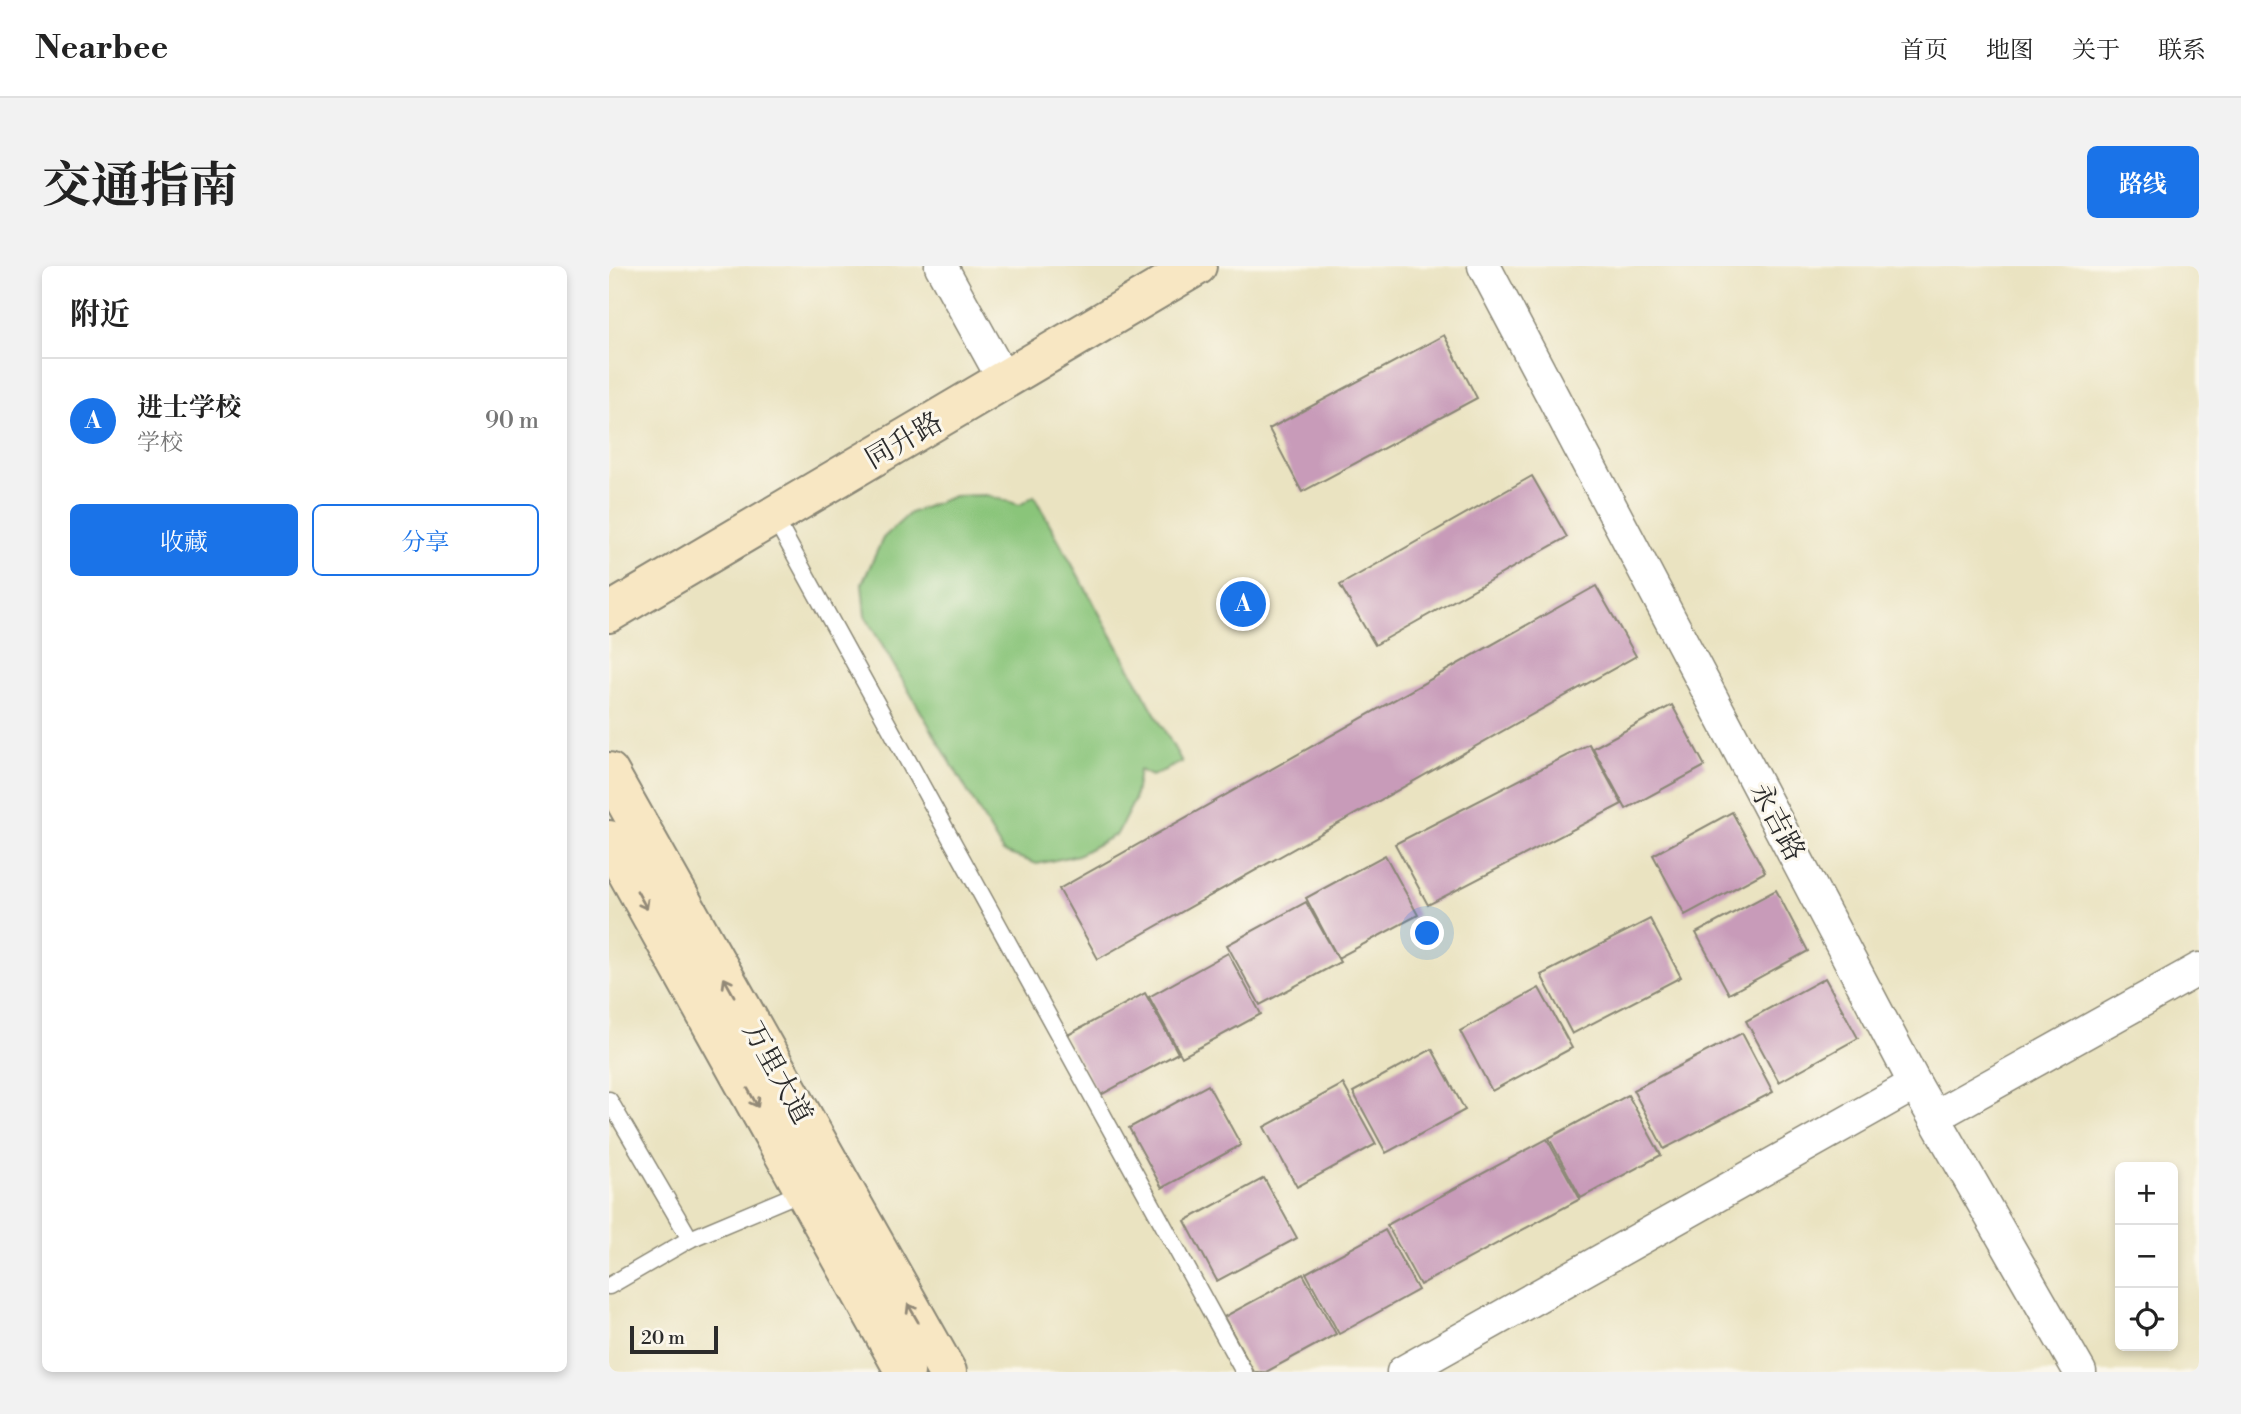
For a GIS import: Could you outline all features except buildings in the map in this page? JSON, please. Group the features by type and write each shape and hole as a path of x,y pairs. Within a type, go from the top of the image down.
{"main road":[{"name":"同升路","path":"609,613 1005,382 1197,266"},
{"name":"万里大道","path":"609,772 818,1182 905,1372"},
{"name":"万里大道","path":"609,840 818,1182 947,1372"}],"street":[{"path":"941,266 1005,382"},
{"name":"永吉路","path":"1484,266 1915,1084 2080,1372"},
{"path":"1934,1117 2199,969"},
{"path":"1403,1372 1915,1084"}],"lane":[{"path":"774,517 1244,1372"},
{"path":"609,1100 690,1239"},
{"path":"609,1286 690,1239 818,1182"}],"green space":[{"path":"986,495 1020,505 1034,496 1182,762 1152,776 1139,770 1134,801 1117,834 1078,855 1037,864 1003,852 865,616 862,584 883,538 910,513 954,496"}],"place":[{"name":"进士学校","path":"1243,604"}]}
